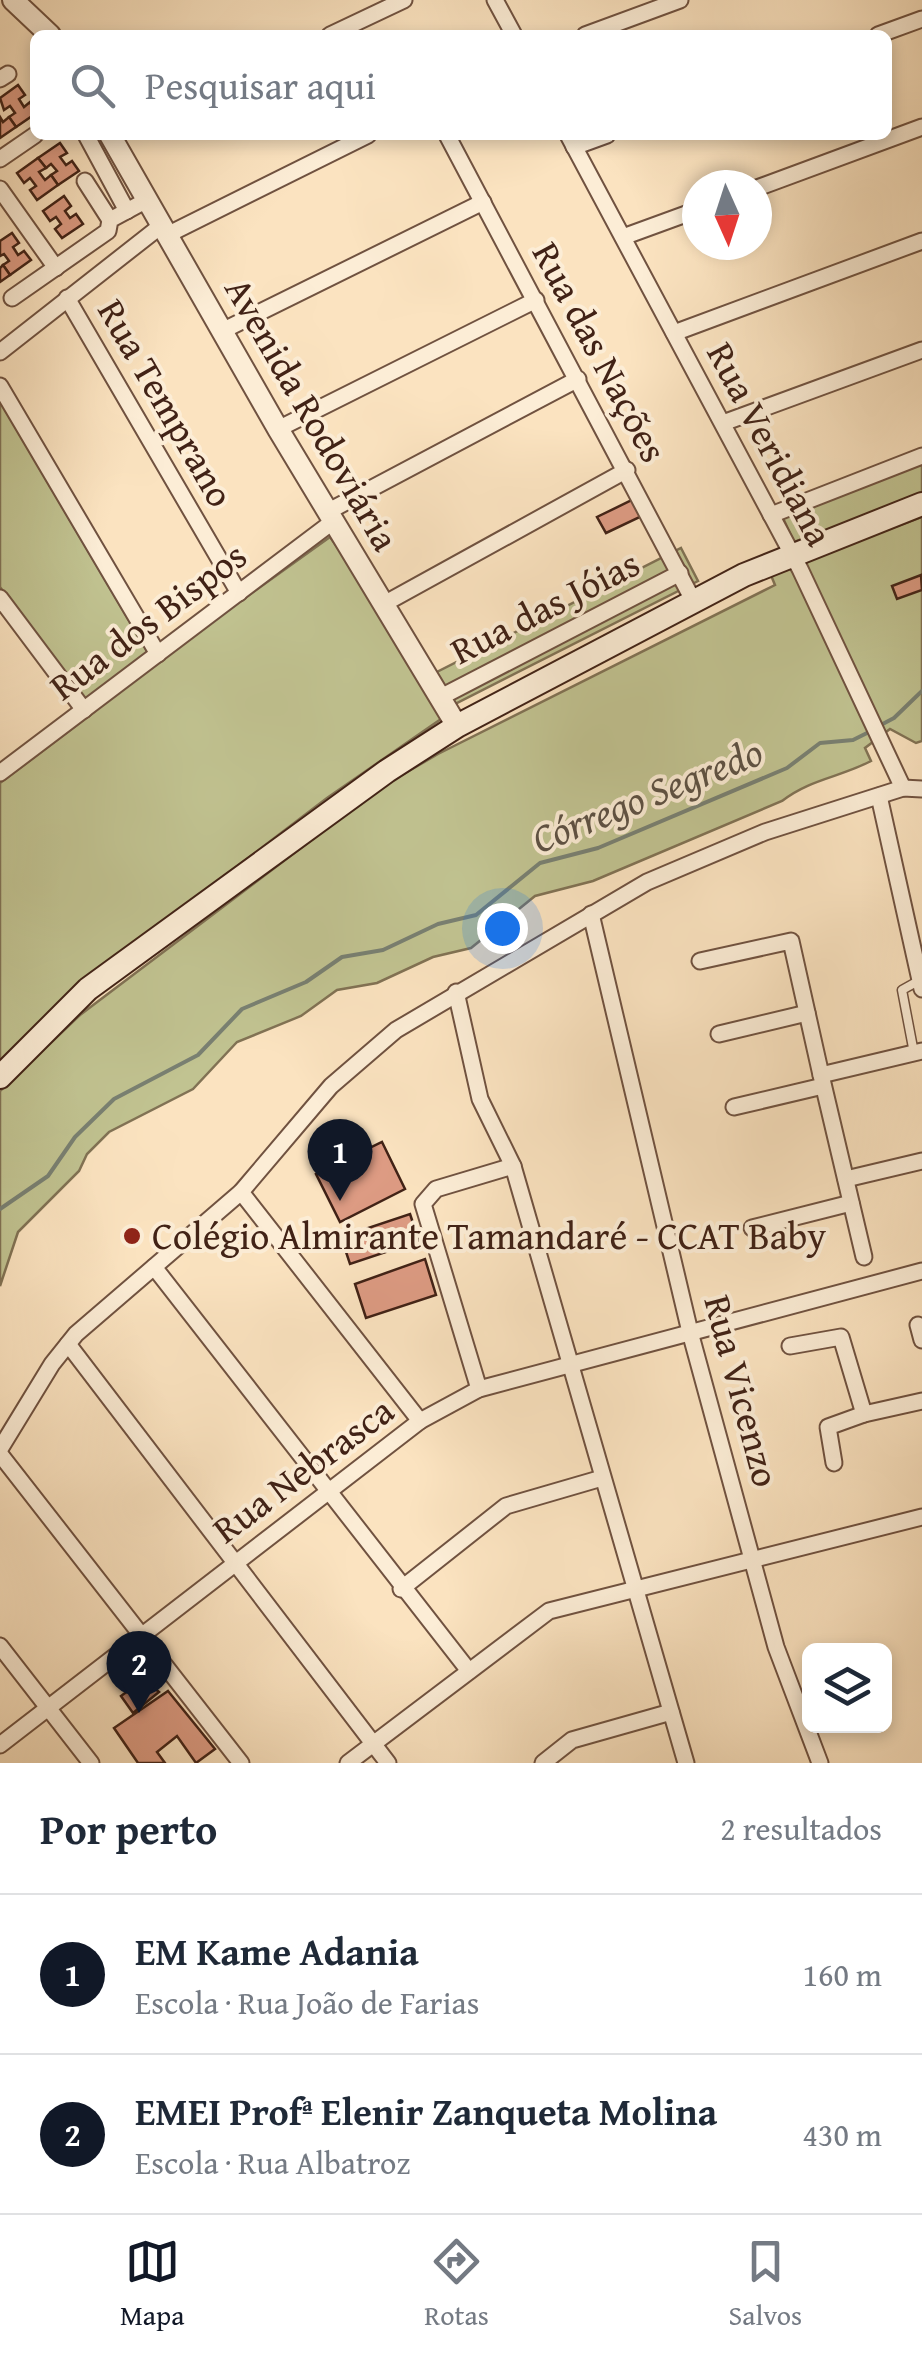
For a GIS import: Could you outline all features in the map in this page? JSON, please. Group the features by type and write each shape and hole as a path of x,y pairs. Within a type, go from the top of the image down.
{"main road":[{"path":"0,1077 31,1041 88,989 373,781 457,726 791,554 922,504"}],"street":[{"path":"14,0 45,30"},
{"path":"341,30 404,0"},
{"path":"495,0 511,30"},
{"path":"599,30 680,0"},
{"path":"892,30 922,19"},
{"path":"892,138 922,127"},
{"path":"0,160 30,139"},
{"path":"89,140 127,211"},
{"name":"Avenida Rodoviária","path":"113,140 278,430 457,726"},
{"path":"0,352 67,298 165,230 357,140"},
{"name":"Rua das Nações","path":"450,140 694,602"},
{"path":"772,182 887,140"},
{"name":"Rua Veridiana","path":"571,141 771,515 904,788"},
{"path":"12,298 108,231 110,220 85,181"},
{"path":"0,190 7,214 56,268"},
{"path":"99,203 117,194"},
{"path":"110,220 147,200"},
{"path":"222,331 483,202"},
{"path":"623,237 682,215"},
{"path":"674,333 922,241"},
{"name":"Rua Temprano","path":"67,298 240,592"},
{"path":"278,430 536,300"},
{"path":"723,423 922,350"},
{"name":"Rua dos Bispos","path":"0,772 240,592 332,516 578,379"},
{"path":"0,386 158,654"},
{"path":"771,515 922,456"},
{"path":"382,605 627,470"},
{"name":"Rua das Jóias","path":"439,698 680,574"},
{"path":"0,598 84,710"},
{"path":"241,1763 0,1452 68,1344 241,1192 359,1059 456,992 705,854 904,788 922,789"},
{"path":"879,796 921,985"},
{"name":"Rua Vicenzo","path":"591,914 690,1332 776,1647 820,1763"},
{"path":"700,961 791,941 864,1257"},
{"path":"456,992 480,1099 514,1166 686,1763"},
{"path":"719,1034 807,1013"},
{"path":"734,1107 918,1052"},
{"path":"846,1179 922,1162"},
{"path":"478,1389 423,1204 436,1188 514,1166"},
{"path":"241,1192 420,1421"},
{"path":"752,1228 851,1203"},
{"path":"154,1267 401,1589 469,1671"},
{"name":"Rua Nebrasca","path":"0,1745 420,1421 478,1389 922,1271"},
{"path":"790,1346 841,1337 864,1414"},
{"path":"68,1344 388,1763"},
{"path":"834,1464 828,1427 922,1401"},
{"path":"401,1589 506,1506 602,1478"},
{"path":"348,1763 549,1612 922,1517"},
{"path":"0,1646 91,1763"},
{"path":"543,1763 572,1740 671,1712"}],"lane":[{"path":"918,1052 902,990 921,985"}],"green space":[{"path":"0,401 154,663 330,537 373,598 441,719 327,798 85,982 0,1064 0,783 94,712 0,587"},
{"path":"922,463 922,497 794,542 783,518"},
{"path":"922,517 922,741 916,743 890,729 865,748 871,761 593,881 535,896 471,948 433,957 377,983 337,990 301,1016 237,1042 193,1089 109,1132 87,1154 79,1171 18,1232 0,1286 0,1091 80,1015 383,786 438,754 775,585 770,573"},
{"path":"681,548 698,581 447,708 429,676"}],"building":[{"path":"18,85 25,95 19,99 24,107 30,102 30,117 16,127 9,117 15,113 10,106 4,110 0,98"},
{"path":"0,117 3,122 9,117 16,127 0,138"},
{"path":"60,143 67,153 60,157 66,165 72,161 79,171 58,185 51,175 57,171 51,164 46,168 38,158"},
{"path":"38,158 46,168 39,172 45,180 51,175 58,185 37,200 30,190 36,186 30,178 24,183 17,173"},
{"path":"64,196 71,206 65,211 70,218 76,214 83,224 62,238 55,229 61,224 56,217 50,221 43,211"},
{"path":"12,233 19,243 13,247 18,255 24,251 31,260 10,275 3,265 9,261 4,254 0,256 0,241"},
{"path":"3,265 10,275 0,282 0,268"},
{"path":"634,499 642,516 606,533 597,517"},
{"path":"921,575 922,590 897,599 892,586"},
{"path":"382,1142 405,1189 340,1222 316,1174"},
{"path":"410,1214 419,1241 350,1264 341,1237"},
{"path":"425,1259 436,1295 366,1318 355,1284"},
{"path":"144,1679 159,1692 133,1713 121,1696"},
{"path":"168,1691 215,1749 196,1763 177,1736 157,1752 165,1763 138,1763 114,1728"}],"waterway":[{"name":"Córrego Segredo","path":"877,727 894,718 922,691"},
{"name":"Córrego Segredo","path":"0,1209 48,1176 75,1137 114,1099 198,1055 242,1009 306,982 342,957 383,950 438,924 476,915 540,863 598,848 787,768 820,743 853,740 869,732"}],"place":[{"name":"EM Kame Adania","path":"340,1201"},
{"name":"Colégio Almirante Tamandaré - CCAT Baby","path":"132,1236"},
{"name":"EMEI Profª Elenir Zanqueta Molina","path":"139,1713"}]}
